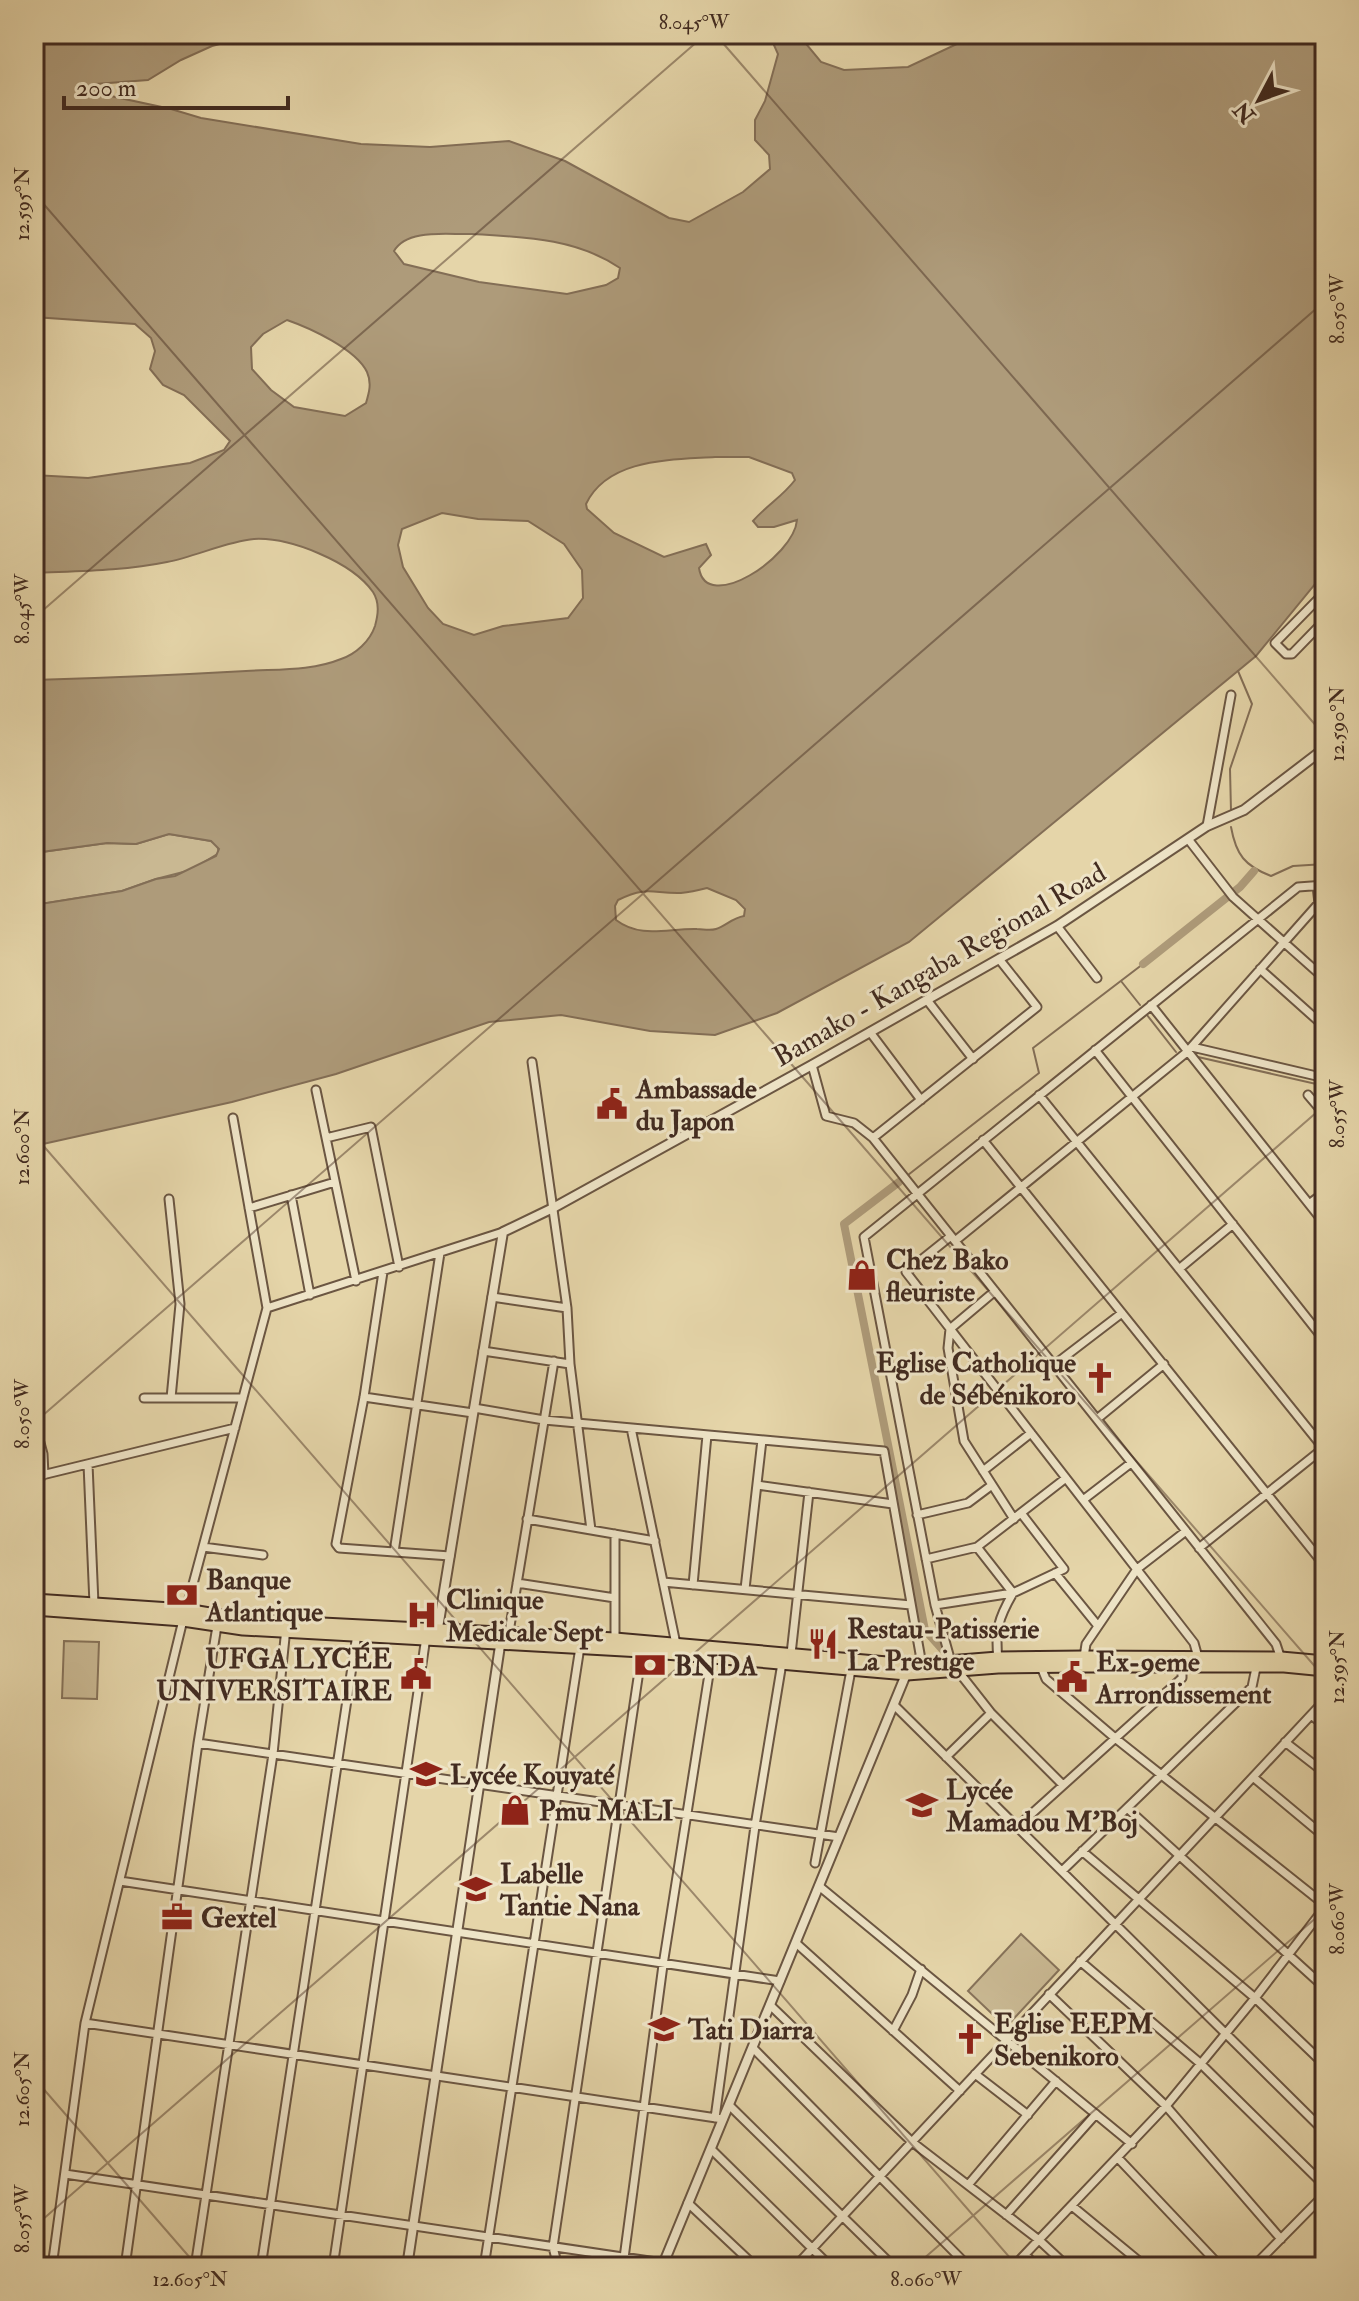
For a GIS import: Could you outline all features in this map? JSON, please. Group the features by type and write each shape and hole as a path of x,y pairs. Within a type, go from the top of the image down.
{"highway":[{"path":"34,1600 357,1634 615,1639 676,1644 713,1652"},
{"path":"34,1609 185,1615 217,1626 286,1626 433,1635"},
{"path":"503,1635 580,1647 713,1652 913,1668 954,1666"},
{"path":"786,1659 851,1670 1084,1657 1199,1662 1325,1662"},
{"path":"998,1662 1041,1667 1182,1666 1199,1662"},
{"path":"1282,1662 1325,1670"}],"street":[{"path":"1325,592 1275,643 1286,654 1292,654 1325,620"},
{"path":"1207,826 1231,695"},
{"name":"Bamako - Kangaba Regional Road","path":"503,1232 553,1208 812,1065 1057,926 1207,826 1241,812 1325,748"},
{"path":"1188,839 1233,897 1325,979"},
{"path":"1063,1785 991,1713 954,1666 935,1605 864,1237 1298,887 1321,885 1322,906 1284,942 1189,1049 1021,1187 906,1272 1194,1643 1199,1662"},
{"path":"1057,926 1097,978"},
{"path":"873,1138 1037,1007 999,959"},
{"path":"1260,969 1325,1027"},
{"path":"927,1000 973,1059"},
{"path":"1151,1005 1325,1224"},
{"path":"870,1032 921,1100"},
{"path":"1189,1049 1322,1077 1325,1069"},
{"path":"1095,1050 1325,1341"},
{"path":"532,1062 567,1308 570,1364 591,1530"},
{"path":"812,1065 826,1116 854,1123 873,1138 1276,1644 1282,1662"},
{"path":"316,1090 356,1281"},
{"path":"1039,1095 1324,1448 1199,1548"},
{"path":"1308,1095 1325,1115"},
{"path":"52,2267 85,2023 185,1615 267,1308 233,1118"},
{"path":"326,1138 371,1127 399,1267"},
{"path":"983,1140 1325,1566"},
{"path":"249,1208 335,1182"},
{"path":"1309,1204 1325,1192"},
{"path":"291,1195 310,1295"},
{"path":"169,1199 180,1304 171,1398"},
{"path":"1179,1269 1233,1224"},
{"path":"267,1308 503,1232 450,1556 408,1774 333,2267"},
{"path":"394,1552 440,1253"},
{"path":"383,1272 364,1397 336,1544 339,1548 450,1556"},
{"path":"995,1291 950,1329 948,1348 964,1441 1014,1519"},
{"path":"492,1297 567,1308"},
{"path":"34,1307 36,1428 43,1454 44,1475"},
{"path":"1054,1365 1122,1313"},
{"path":"483,1351 570,1364"},
{"path":"407,2267 503,1635 517,1583 554,1361"},
{"path":"1097,1419 1164,1364"},
{"path":"364,1397 544,1420 884,1451 911,1605 913,1668 894,1705 729,2105 719,2118"},
{"path":"144,1398 243,1398"},
{"path":"34,1477 235,1428"},
{"path":"631,1428 676,1644"},
{"path":"983,1471 1031,1433"},
{"path":"693,1585 707,1435"},
{"path":"745,1589 762,1440"},
{"path":"1083,1500 1131,1463"},
{"path":"88,1464 94,1604"},
{"path":"926,1559 977,1547 1066,1478"},
{"path":"757,1485 893,1504"},
{"path":"917,1515 968,1503 992,1485"},
{"path":"65,2174 663,2265 711,2149 719,2118 755,1826 798,1594 809,1492"},
{"path":"935,1605 1013,1593 1064,1569 1021,1513"},
{"path":"527,1519 655,1541"},
{"path":"1084,1657 1086,1644 1137,1569 1186,1531"},
{"path":"615,1534 615,1639"},
{"path":"203,1547 263,1555"},
{"path":"977,1547 1013,1593"},
{"path":"1055,1573 1098,1626"},
{"path":"663,1582 911,1605"},
{"path":"517,1583 615,1598"},
{"path":"998,1662 996,1634 1013,1593"},
{"path":"125,2267 217,1626"},
{"path":"195,2267 273,1754 286,1626"},
{"path":"261,2267 357,1634"},
{"path":"484,2267 580,1647"},
{"path":"560,2265 553,2247 642,1651"},
{"path":"624,2258 663,1965 713,1652"},
{"path":"1062,1871 1252,1687 1257,1663"},
{"path":"1017,1827 1182,1678 1182,1666"},
{"path":"1013,2267 1166,2106 1255,1998 1325,1906 1115,1738 1046,1679 1041,1667"},
{"path":"815,1863 851,1670"},
{"path":"795,2267 1325,1700"},
{"path":"894,1705 1325,2132"},
{"path":"946,1757 991,1713"},
{"path":"1311,1715 1325,1726"},
{"path":"1285,1742 1325,1773"},
{"path":"198,1743 839,1837"},
{"path":"1253,1777 1325,1837"},
{"path":"1127,1808 1325,1988"},
{"path":"1082,1851 1255,1998 1325,2065"},
{"path":"120,1881 780,1981"},
{"path":"819,1886 1132,2144"},
{"path":"796,1943 960,2091"},
{"path":"1080,1961 1201,2064 1325,2186"},
{"path":"893,2031 912,1995 921,1969"},
{"path":"1049,1994 1166,2106 1281,2239"},
{"path":"770,2005 912,2142 1039,2240 1068,2267"},
{"path":"85,2023 719,2118"},
{"path":"753,2048 969,2267"},
{"path":"975,2074 1028,2115"},
{"path":"968,2185 1056,2081"},
{"path":"729,2105 894,2267"},
{"path":"1006,2215 1096,2114"},
{"path":"711,2149 831,2267"},
{"path":"1118,2158 1221,2267"},
{"path":"1253,2267 1324,2199"},
{"path":"688,2203 756,2267"},
{"path":"1072,2206 1146,2267"},
{"path":"1026,2255 1036,2267"}],"shaded area":[{"path":"34,34 258,34 212,46 148,80 96,84 94,88 97,93 201,118 361,144 430,147 509,141 565,161 669,218 689,222 743,192 770,169 769,155 755,140 755,120 765,101 778,54 769,34 798,34 821,62 844,70 908,67 978,34 1325,34 1325,572 1256,656 909,942 777,1013 715,1035 650,1031 561,1015 489,1022 336,1074 232,1102 34,1146 34,905 122,891 175,876 216,856 219,849 211,841 169,834 136,844 107,843 34,853 34,680 318,666 347,657 362,646 373,632 378,609 373,592 351,571 302,547 269,539 244,540 150,565 34,573 34,475 88,478 190,463 224,450 230,441 184,395 163,385 150,369 155,351 151,338 135,324 34,317","holes":["441,234 530,238 567,245 585,250 620,268 618,278 606,285 567,294 479,282 404,264 394,251 408,239","287,320 343,348 367,372 370,384 366,403 345,416 294,407 271,390 252,369 251,347 263,334","749,457 792,473 795,480 753,521 758,527 774,527 797,520 792,535 767,564 750,576 717,586 705,581 699,568 711,555 706,544 664,557 614,533 587,509 586,504 596,489 609,478 642,464","442,513 478,519 528,521 564,544 582,570 583,598 568,618 503,626 474,635 443,624 428,608 403,567 398,545 402,529","707,888 736,900 745,909 744,916 711,930 645,931 625,926 616,920 615,906 618,900 628,895 644,891 681,893"]},
{"path":"169,834 211,841 217,844 219,853 191,870 122,891 34,905 34,853 107,843 136,844"},
{"path":"64,1641 99,1642 97,1699 62,1698"},
{"path":"1021,1934 1059,1970 1006,2027 968,1991"}],"waterway":[{"path":"1231,811 1230,769 1252,704 1238,671"},
{"path":"1231,827 1243,858 1254,868 1271,876 1293,866 1325,864"},
{"path":"1143,964 1240,887 1254,871"},
{"path":"908,1175 1039,1073 1033,1048 1143,964"},
{"path":"1121,981 1140,1005"},
{"path":"1147,1015 1176,1052"},
{"path":"1198,1057 1325,1086"},
{"path":"899,1182 844,1224 925,1630 942,1649"}],"place":[{"name":"Ambassade du Japon","path":"612,1104"},
{"name":"Chez Bako fleuriste","path":"862,1275"},
{"name":"Eglise Catholique de Sébénikoro","path":"1100,1378"},
{"name":"Banque Atlantique","path":"182,1595"},
{"name":"Clinique Medicale Sept","path":"422,1615"},
{"name":"Restau-Patisserie La Prestige","path":"823,1644"},
{"name":"BNDA","path":"650,1665"},
{"name":"UFGA LYCÉE UNIVERSITAIRE","path":"416,1674"},
{"name":"Ex-9eme Arrondissement","path":"1072,1677"},
{"name":"Lycée Kouyaté","path":"426,1774"},
{"name":"Lycée Mamadou M'Boj","path":"922,1805"},
{"name":"Pmu MALI","path":"515,1810"},
{"name":"Labelle Tantie Nana","path":"476,1889"},
{"name":"Gextel","path":"177,1917"},
{"name":"Tati Diarra","path":"664,2029"},
{"name":"Eglise EEPM Sebenikoro","path":"970,2039"}]}
